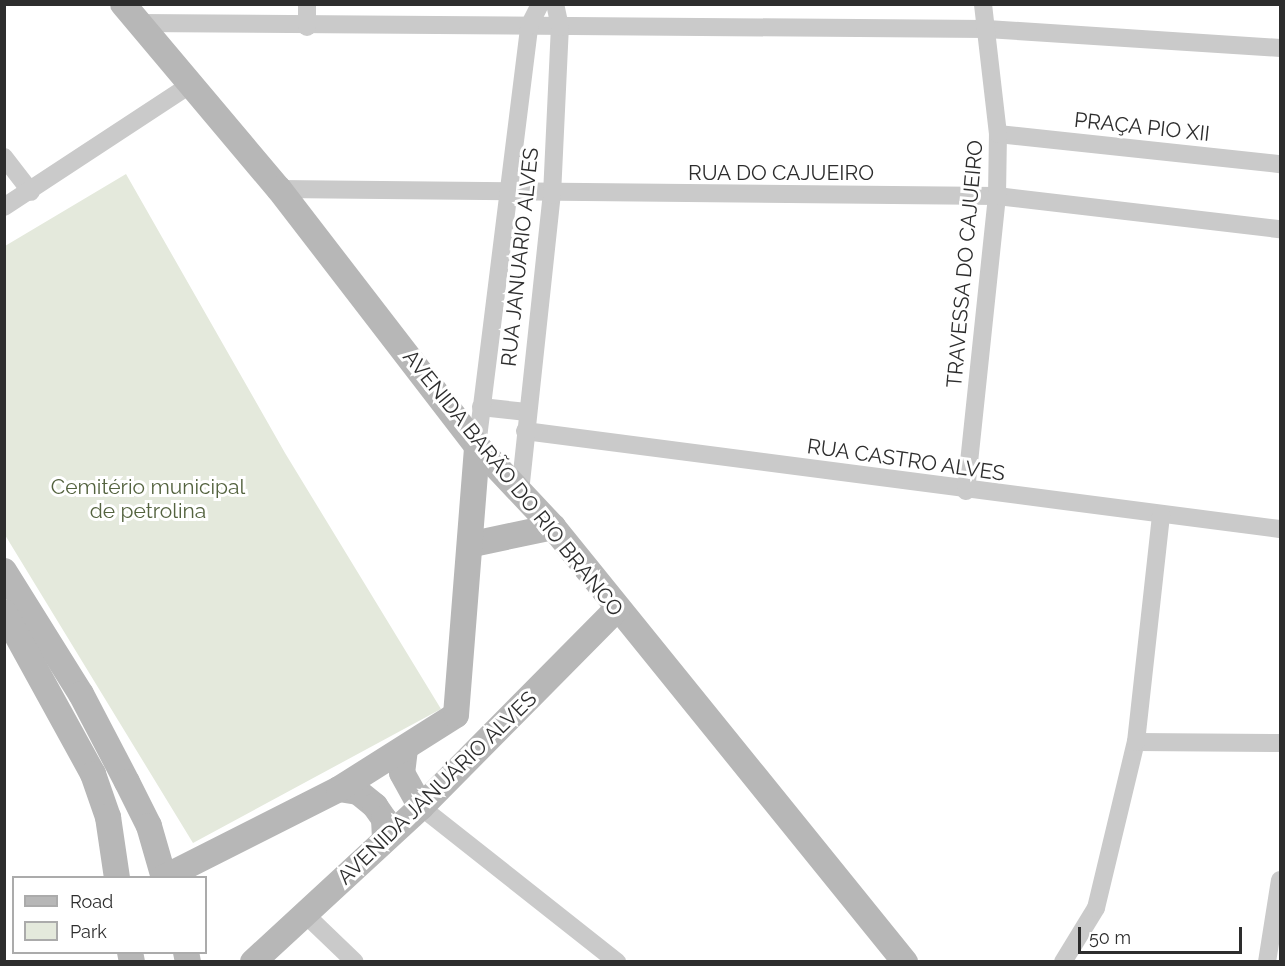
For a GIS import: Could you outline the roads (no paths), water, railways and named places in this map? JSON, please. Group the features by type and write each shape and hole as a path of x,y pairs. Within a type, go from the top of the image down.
{"street":[{"path":"307,4 307,27"},
{"name":"RUA JANUARIO ALVES","path":"477,446 529,26 540,4"},
{"name":"RUA JANUARIO ALVES","path":"520,492 552,195 560,27 555,4"},
{"name":"TRAVESSA DO CAJUEIRO","path":"966,491 997,196 998,134 987,29 982,4"},
{"path":"130,14 307,27 987,29 1281,48"},
{"name":"AVENIDA BARÃO DO RIO BRANCO","path":"130,14 188,86 279,189 477,446 553,527 617,609 905,962"},
{"path":"4,207 32,192 188,86"},
{"name":"PRAÇA PIO XII","path":"998,134 1281,164"},
{"path":"4,157 32,192"},
{"name":"RUA DO CAJUEIRO","path":"279,189 552,195 997,196 1281,229"},
{"path":"481,407 527,412"},
{"name":"RUA CASTRO ALVES","path":"525,431 966,491 1281,529"},
{"name":"AVENIDA JANUÁRIO ALVES","path":"166,876 339,789 405,749 458,710 473,544 477,446"},
{"path":"1063,962 1096,908 1136,742 1161,514"},
{"path":"473,544 553,527"},
{"path":"4,571 117,763 149,826 164,876"},
{"name":"AVENIDA JANUÁRIO ALVES","path":"254,962 307,916 385,838 421,807 617,609"},
{"path":"4,612 93,774 108,817 117,876"},
{"path":"1136,742 1281,743"},
{"path":"405,749 402,773 421,807 617,962"},
{"path":"339,789 358,792 375,806 384,819 385,838"},
{"path":"1267,962 1281,880"},
{"path":"307,916 355,962"}],"park label":[{"name":"Cemitério municipal de petrolina","path":"148,499"}]}
